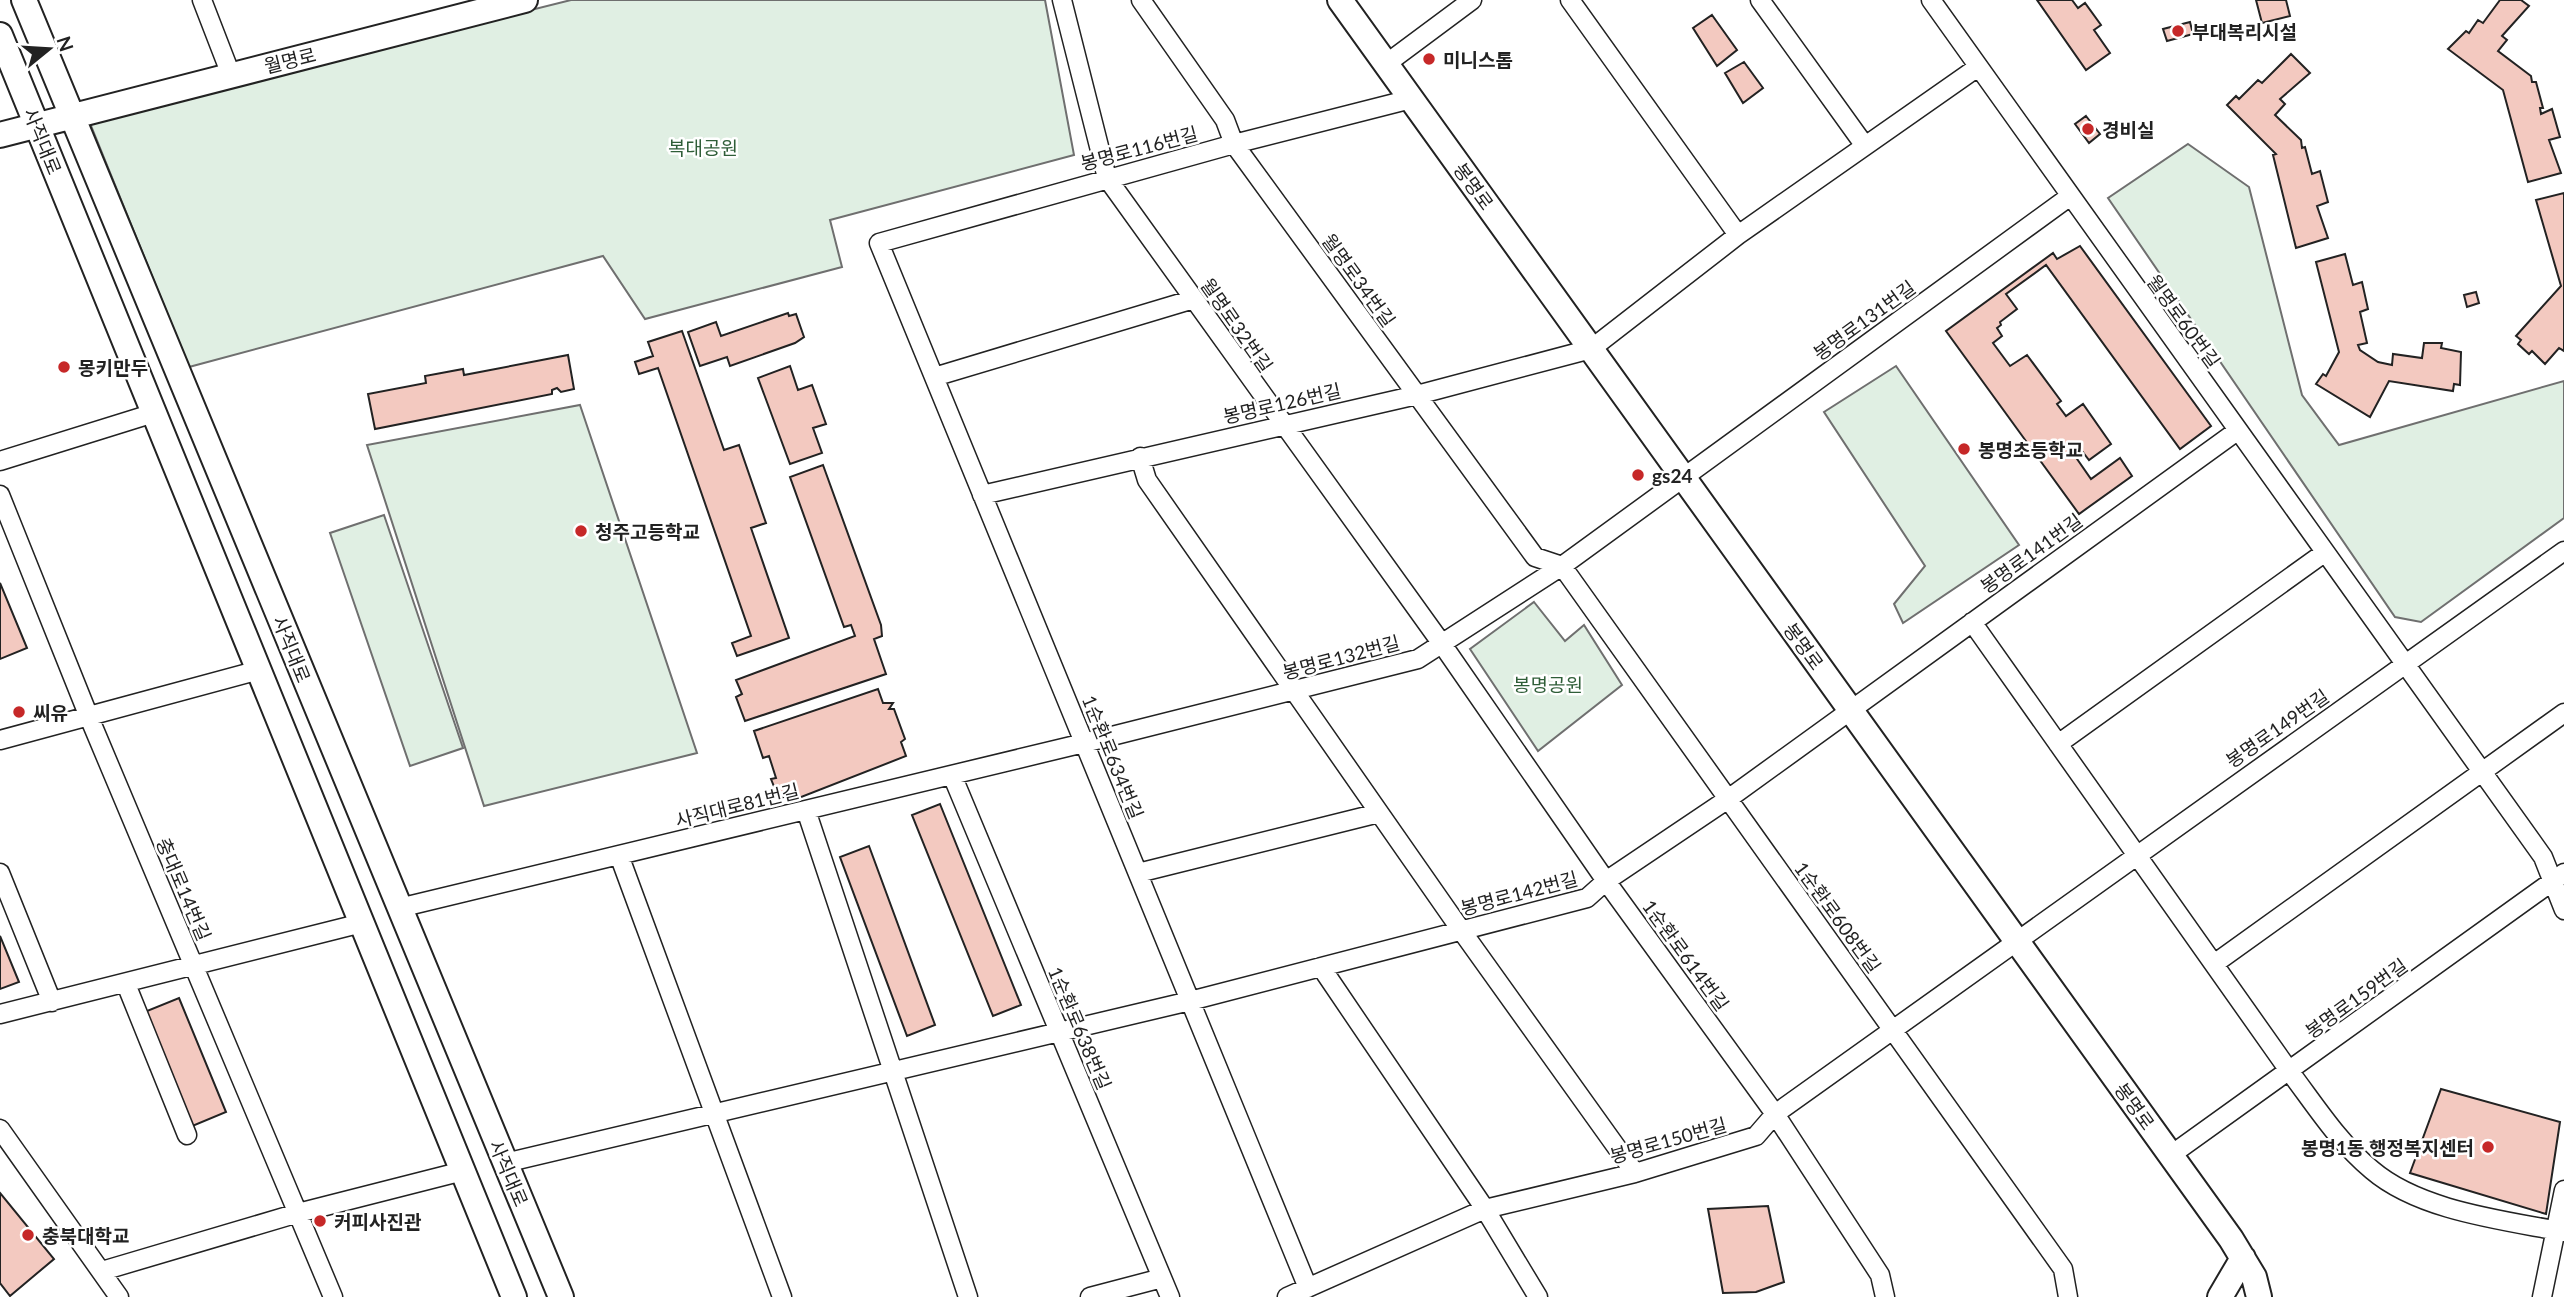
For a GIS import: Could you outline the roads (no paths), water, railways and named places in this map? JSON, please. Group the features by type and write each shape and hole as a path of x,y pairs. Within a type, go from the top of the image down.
{"main road":[{"name":"사직대로","path":"24,0 55,121 154,413 514,1297"},
{"name":"봉명로","path":"1340,0 2237,1248 2255,1277 2259,1297"},
{"name":"월명로","path":"0,135 513,1"},
{"name":"사직대로","path":"0,35 55,121 399,908 561,1297"},
{"path":"2220,1297 2237,1248"},
{"path":"2237,1248 2276,1297"}],"street":[{"path":"202,0 232,75"},
{"name":"월명로32번길","path":"1062,0 1107,178 1442,644"},
{"name":"월명로34번길","path":"1141,0 1225,120 1234,144 1535,557 1562,566"},
{"path":"1386,64 1472,0"},
{"path":"1570,0 1738,235"},
{"path":"1760,0 1865,146"},
{"name":"월명로60번길","path":"1931,0 2069,197 2558,877 2564,909"},
{"path":"1591,349 1738,235 1978,67"},
{"name":"봉명로116번길","path":"879,243 1107,178 1411,99"},
{"name":"봉명로131번길","path":"1684,477 2069,197"},
{"name":"1순환로634번길","path":"879,243 1308,1288"},
{"path":"934,377 1194,299"},
{"name":"봉명로126번길","path":"982,495 1417,395 1591,349"},
{"path":"0,461 154,413"},
{"name":"봉명로141번길","path":"1850,710 2237,431"},
{"path":"1140,457 1147,480 1461,930 1635,1173"},
{"name":"봉명로132번길","path":"1084,743 1418,659 1562,566 1684,477"},
{"name":"충대로14번길","path":"0,495 89,717 334,1297"},
{"name":"봉명로149번길","path":"2017,943 2136,854 2564,551"},
{"path":"2059,744 2324,553"},
{"name":"1순환로608번길","path":"1562,566 2063,1269 2068,1297"},
{"path":"1972,622 2290,1072 2345,1144 2373,1172 2401,1189 2435,1204 2560,1231"},
{"name":"1순환로614번길","path":"1442,644 1606,881 1775,1114 1880,1275 1885,1297"},
{"path":"0,740 258,670"},
{"name":"봉명로142번길","path":"505,1163 1190,1001 1587,898 1606,881 1728,799 1850,710"},
{"path":"2214,964 2564,713"},
{"name":"사직대로81번길","path":"399,908 1084,743"},
{"name":"1순환로638번길","path":"952,775 1170,1297"},
{"path":"806,810 968,1297"},
{"path":"1138,873 1379,813"},
{"path":"619,855 782,1297"},
{"path":"0,873 52,1002"},
{"name":"봉명로159번길","path":"2171,1155 2558,877"},
{"path":"0,1014 362,923"},
{"name":"봉명로150번길","path":"1287,1297 1485,1209 1635,1173 1756,1136 1775,1114 2017,943"},
{"path":"1321,967 1485,1209 1538,1297"},
{"path":"126,984 187,1135"},
{"path":"0,1129 119,1297"},
{"path":"102,1271 298,1213 463,1171"},
{"path":"2542,1297 2560,1231 2564,1190"},
{"path":"1090,1297 1162,1279"}],"place":[{"name":"부대복리시설","path":"2178,31"},
{"name":"미니스톱","path":"1429,59"},
{"name":"경비실","path":"2088,129"},
{"name":"몽키만두","path":"64,367"},
{"name":"봉명초등학교","path":"1964,449"},
{"name":"gs24","path":"1638,475"},
{"name":"청주고등학교","path":"581,531"},
{"name":"씨유","path":"19,712"},
{"name":"봉명1동 행정복지센터","path":"2488,1147"},
{"name":"커피사진관","path":"320,1221"},
{"name":"충북대학교","path":"28,1235"}],"park label":[{"name":"복대공원","path":"703,147"},
{"name":"봉명공원","path":"1548,684"}]}
